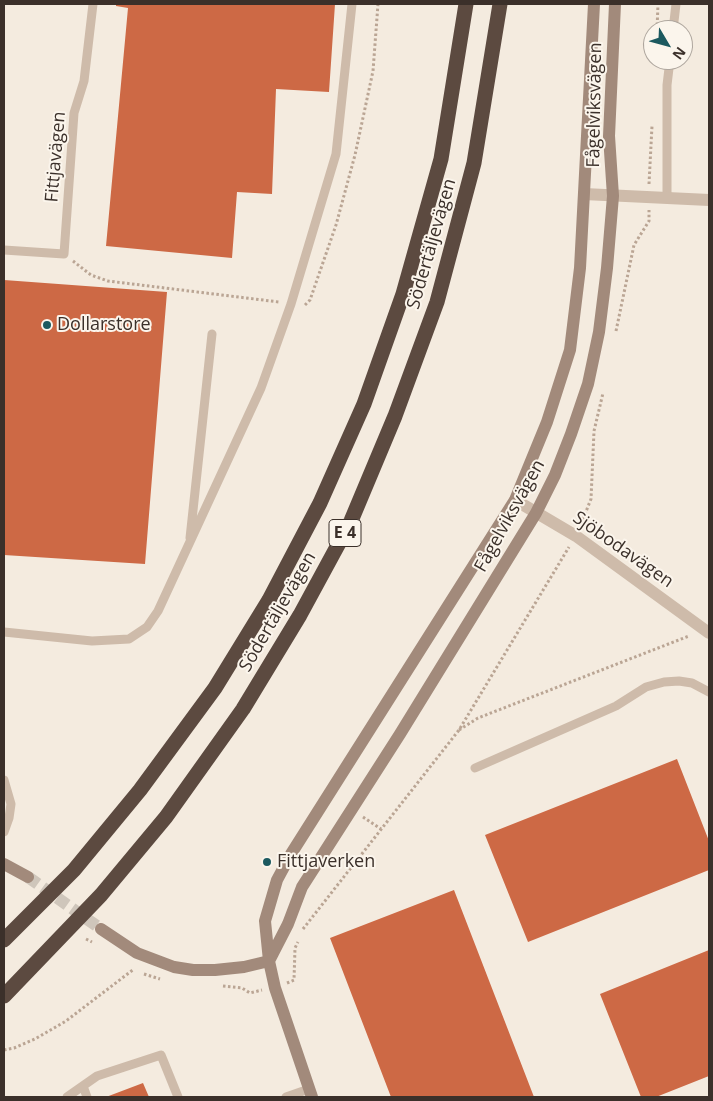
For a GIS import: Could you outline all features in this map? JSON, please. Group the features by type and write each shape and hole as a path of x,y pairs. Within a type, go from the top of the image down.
{"highway":[{"name":"Södertäljevägen","path":"4,996 100,895 166,817 243,709 300,615 351,521 395,416 437,302 474,163 500,4"},
{"name":"Södertäljevägen","path":"4,940 74,870 140,790 215,688 269,600 320,503 364,404 403,294 441,159 464,8"}],"main road":[{"name":"Fågelviksvägen","path":"310,1093 275,988 268,961 265,920 277,880 312,820 514,500 547,422 570,350 580,268 594,4"},
{"name":"Fågelviksvägen","path":"268,961 288,924 302,887 395,742 536,513 555,475 588,384 599,332 613,196 608,136 616,4"},
{"path":"4,864 28,877"},
{"path":"102,929 138,953 174,967 193,970 215,970 244,967 268,961"}],"street":[{"path":"584,194 709,200"},
{"name":"Sjöbodavägen","path":"514,500 576,536 708,632"}],"lane":[{"name":"Fittjavägen","path":"64,254 74,113 84,81 93,4"},
{"path":"4,632 92,641 128,639 147,627 158,611 261,388 291,304 336,154 352,4"},
{"path":"674,20 676,4"},
{"path":"667,198 667,85 669,70"},
{"path":"4,250 64,254"},
{"path":"189,546 212,334"},
{"path":"475,768 616,706 646,688 664,682 679,681 692,683 709,692"},
{"path":"4,780 11,804 4,832"},
{"path":"68,1097 97,1076 161,1055 178,1097"},
{"path":"83,1086 87,1097"},
{"path":"286,1097 310,1093"}],"path":[{"path":"64,254 91,274 108,280 305,305 310,300 336,225 355,155 373,71 378,4"},
{"path":"657,20 658,4"},
{"path":"459,730 478,718 676,639 708,632"},
{"path":"360,822 363,816 381,829"},
{"path":"4,1050 35,1039 66,1021 134,969"}],"pier":[{"path":"4,980 26,1006 4,1026"}],"building":[{"path":"116,4 335,4 329,92 276,89 272,194 237,192 232,258 106,246 128,8 116,6"},
{"path":"4,280 167,292 145,564 4,555"},
{"path":"677,759 709,841 709,870 528,942 485,835"},
{"path":"454,890 534,1097 391,1097 330,938"},
{"path":"709,950 709,1076 656,1097 641,1097 600,994"},
{"path":"143,1083 149,1097 106,1097"}],"tunnel":[{"path":"28,877 101,929"}],"place":[{"name":"Dollarstore","path":"47,325"},
{"name":"Fittjaverken","path":"267,862"}]}
